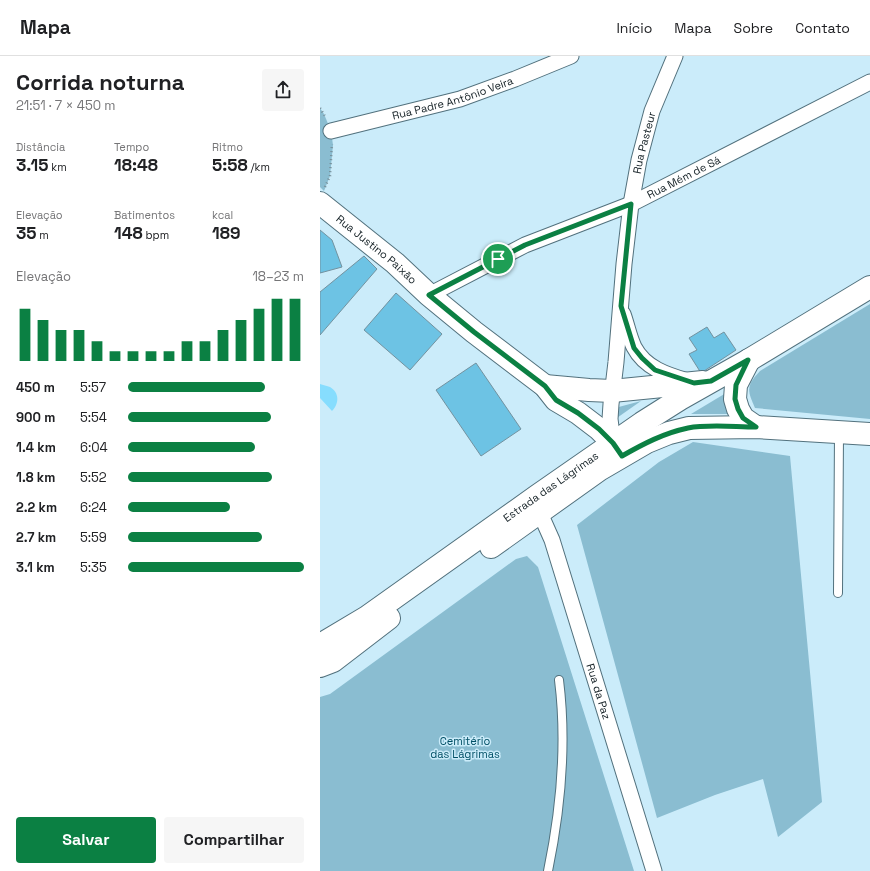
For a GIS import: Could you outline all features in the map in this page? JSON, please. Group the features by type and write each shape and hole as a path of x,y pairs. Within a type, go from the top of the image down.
{"main road":[{"name":"Rua Justino Paixão","path":"322,197 395,262 429,295 474,332 545,386 556,400 588,420 618,449"},
{"name":"Estrada das Lágrimas","path":"320,645 367,617 618,449 703,382 748,360 870,287"},
{"path":"748,360 736,385 735,399 743,418 756,427"},
{"path":"545,386 612,391 703,382"},
{"path":"618,449 647,442 669,433 689,428 756,427 870,434"},
{"name":"Estrada das Lágrimas","path":"320,666 333,661 412,601 540,513 599,470 618,449"}],"street":[{"name":"Rua Padre Antônio Veira","path":"331,130 460,99 516,79 571,56"},
{"name":"Rua Pasteur","path":"618,449 610,419 631,204 639,160 652,111 670,59"},
{"name":"Rua Mém de Sá","path":"429,295 525,245 631,204 870,82"},
{"name":"Rua Pasteur","path":"621,306 634,348 642,358 655,370 703,382"},
{"name":"Rua da Paz","path":"540,513 552,540 654,871"}],"lane":[{"path":"838,593 839,432"},
{"path":"548,871 555,838 561,786 563,742 562,705 559,680"}],"path":[{"path":"320,108 331,130 333,145 330,176 322,197"}],"green space":[{"path":"320,108 331,131 333,145 330,176 324,191 320,187"},
{"path":"870,304 870,419 755,408 750,397 749,388 752,381 760,371"},
{"path":"726,393 730,414 691,414"},
{"path":"641,401 614,420 615,408"},
{"path":"693,442 790,456 822,802 778,837 763,779 715,795 657,818 577,525 659,462"},
{"name":"Cemitério das Lágrimas","path":"527,556 538,567 634,871 320,871 320,697 330,694 516,559"}],"shaded area":[{"path":"320,384 330,387 336,392 337,402 332,411 320,398"}],"building":[{"path":"320,230 332,240 342,267 320,273"},
{"path":"364,256 377,269 320,335 320,292"},
{"path":"396,293 442,334 410,370 364,330"},
{"path":"707,327 714,338 724,332 736,350 701,373 689,354 697,350 689,338"},
{"path":"476,363 521,429 481,456 436,390"}],"route":[{"path":"631,204 621,306 634,348 655,370 694,383 711,381 748,360 736,385 735,399 743,418 756,427 689,428 669,433 647,442 622,456 613,443 599,429 578,413 556,400 545,386 474,332 429,295 498,259 525,245 631,204"}]}
